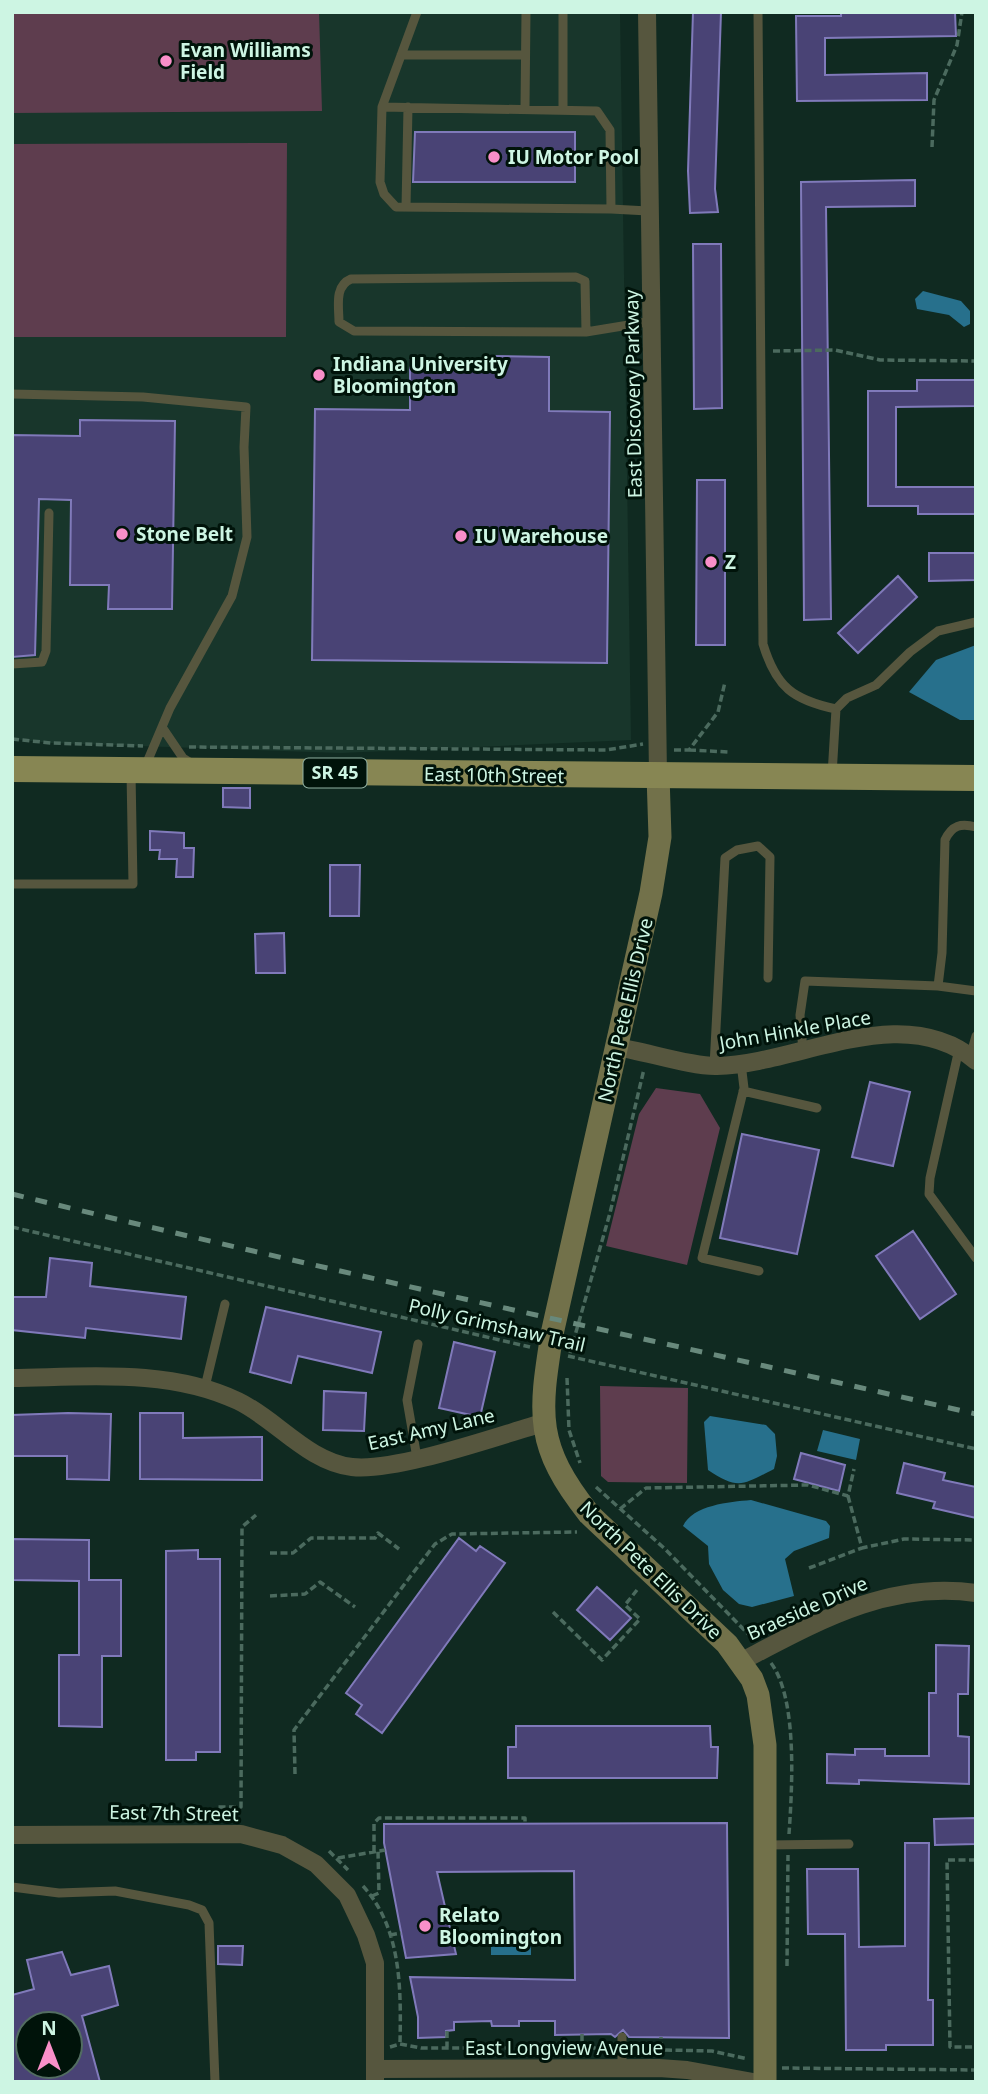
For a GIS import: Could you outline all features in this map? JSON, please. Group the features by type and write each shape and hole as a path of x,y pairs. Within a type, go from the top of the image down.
{"main road":[{"name":"East 10th Street","path":"12,769 206,772 658,762 832,777 976,778"}],"street":[{"name":"East Discovery Parkway","path":"647,12 658,762"},
{"name":"North Pete Ellis Drive","path":"658,762 660,837 652,893 616,1047 559,1354 543,1392 543,1423 548,1446 558,1468 589,1514 727,1644 752,1679 762,1710 777,1845 765,2082"},
{"name":"John Hinkle Place","path":"616,1047 714,1066 741,1063 876,1035 911,1034 968,1055"},
{"name":"East Amy Lane","path":"12,1378 152,1379 205,1387 270,1419 323,1457 351,1467 417,1458 543,1423"},
{"name":"Braeside Drive","path":"740,1662 869,1600 929,1590 976,1594"},
{"name":"East 7th Street","path":"12,1835 241,1834 282,1845 316,1864 347,1895 366,1935 375,1964 375,2075"},
{"name":"East Longview Avenue","path":"375,2075 622,2068 687,2070 753,2082"}],"lane":[{"path":"417,12 382,107 380,182 384,194 396,207 648,211"},
{"path":"525,107 526,12"},
{"path":"563,12 563,108"},
{"path":"758,12 763,644 770,666 798,699 836,709"},
{"path":"401,55 525,55"},
{"path":"382,107 525,107 597,111 610,130 611,209"},
{"path":"406,207 408,107"},
{"path":"586,332 585,281 576,277 351,279 344,282 339,292 339,322 354,331 586,332 653,321"},
{"path":"12,394 143,397 246,407 244,447 247,537 232,596 154,746 137,771 134,884 12,884"},
{"path":"12,664 42,662 46,651 49,513"},
{"path":"832,777 836,709 847,698 876,685 910,652 938,631 976,622"},
{"path":"162,727 183,758 206,772"},
{"path":"938,986 942,953 945,840 950,829 958,825 976,827"},
{"path":"714,1066 725,858 737,850 758,846 770,857 768,978"},
{"path":"803,1051 800,1015 805,981 938,986 976,991"},
{"path":"976,1037 930,1178 929,1194 976,1258"},
{"path":"741,1063 743,1091 702,1258 759,1271"},
{"path":"743,1091 817,1108"},
{"path":"205,1387 225,1304"},
{"path":"417,1458 407,1400 418,1345"},
{"path":"777,1845 849,1844"},
{"path":"12,1886 59,1893 115,1891 189,1905 202,1910 209,1923 215,2082"},
{"path":"622,2037 622,2068"}],"path":[{"path":"932,146 934,100 957,45 962,12"},
{"path":"761,352 835,350 880,360 976,362"},
{"path":"174,747 606,750 641,743 658,762 689,750 718,712 725,682"},
{"path":"12,739 154,746"},
{"path":"569,1366 559,1354 610,1213 644,1069"},
{"name":"Polly Grimshaw Trail","path":"12,1227 976,1449"},
{"path":"568,1375 569,1430 585,1474"},
{"path":"854,1469 848,1496 862,1548"},
{"path":"591,1483 737,1622 774,1667 788,1714 792,1767 777,1845 787,1974"},
{"path":"620,1509 646,1488 808,1485 848,1496"},
{"path":"218,1817 218,1807 241,1807 242,1527 256,1515"},
{"path":"295,1774 294,1730 435,1544 452,1534 577,1532"},
{"path":"270,1553 293,1553 311,1538 375,1538 378,1533 399,1549"},
{"path":"809,1568 862,1548 904,1539 976,1540"},
{"path":"270,1596 305,1594 320,1582 355,1607"},
{"path":"554,1612 602,1660 640,1619 625,1605 637,1590"},
{"path":"205,1818 228,1816"},
{"path":"372,1896 379,1893 374,1823 380,1818 525,1818 525,1824"},
{"path":"469,1818 470,1824"},
{"path":"325,1849 338,1858 372,1896 390,1935 400,1979 400,2044 447,2048 661,2049 712,2051 742,2057"},
{"path":"338,1858 385,1850"},
{"path":"976,1860 947,1860 950,2047 976,2047"},
{"path":"390,1935 401,1933"},
{"path":"447,2031 447,2048"},
{"path":"582,2034 582,2048"},
{"path":"661,2049 662,2037"},
{"path":"786,2055 786,2069 976,2070"}],"shaded area":[{"name":"Indiana University Bloomington","path":"12,12 620,12 631,740 341,753 51,743 12,739"},
{"name":"Evan Williams Field","path":"12,12 319,12 322,111 12,113"},
{"path":"287,143 286,337 12,337 12,144"},
{"path":"656,1088 700,1094 720,1128 687,1265 606,1246 639,1114"},
{"path":"600,1386 688,1388 687,1483 608,1482 601,1476"}],"water":[{"path":"923,291 961,301 970,311 970,324 964,327 949,315 917,309 915,299"},
{"path":"976,645 976,720 960,720 909,692 936,660"},
{"path":"710,1416 766,1425 775,1434 777,1456 774,1469 741,1483 727,1481 708,1470 704,1422"},
{"path":"823,1430 860,1439 856,1460 817,1451"},
{"path":"751,1500 826,1521 830,1526 829,1538 794,1551 785,1559 794,1596 752,1607 739,1604 723,1590 709,1564 708,1546 683,1526 695,1513 703,1509"},
{"path":"491,1940 531,1940 531,1955 491,1955"}],"building":[{"path":"693,12 721,12 715,189 718,212 690,213 688,171"},
{"path":"841,12 955,12 956,36 825,38 825,75 927,73 927,100 797,101 796,16 841,16"},
{"name":"IU Motor Pool","path":"415,132 575,132 575,182 413,182"},
{"path":"915,180 915,206 826,207 831,619 804,620 801,182"},
{"path":"693,244 721,244 722,408 694,409"},
{"name":"IU Warehouse","path":"490,356 549,357 549,411 610,412 607,663 312,660 315,409 410,410 410,360 490,361"},
{"path":"917,380 976,380 976,406 896,407 896,487 976,487 976,514 918,514 918,506 868,506 868,391 917,391"},
{"name":"Stone Belt","path":"80,420 175,421 172,609 108,609 109,585 70,585 71,500 39,499 35,655 12,657 12,435 80,436"},
{"name":"Z","path":"697,480 725,480 725,645 696,645"},
{"path":"929,553 976,553 976,580 929,581"},
{"path":"898,576 917,597 858,653 838,633"},
{"path":"223,788 250,788 250,808 223,807"},
{"path":"150,831 184,833 184,848 194,848 193,877 176,877 177,859 159,859 160,850 150,850"},
{"path":"330,865 360,865 359,916 330,916"},
{"path":"284,933 285,973 256,973 255,934"},
{"path":"870,1082 910,1092 893,1166 852,1157"},
{"path":"742,1134 819,1150 797,1254 720,1238"},
{"path":"913,1231 956,1294 920,1319 876,1256"},
{"path":"50,1258 92,1263 90,1286 186,1297 181,1339 86,1328 85,1338 12,1330 12,1297 46,1297"},
{"path":"266,1307 381,1332 372,1373 298,1356 291,1383 250,1372"},
{"path":"454,1342 495,1352 480,1417 439,1408"},
{"path":"324,1391 366,1393 364,1431 323,1430"},
{"path":"140,1413 183,1413 183,1438 262,1437 262,1480 140,1479"},
{"path":"111,1414 109,1480 67,1479 67,1456 12,1456 12,1415"},
{"path":"801,1453 845,1465 839,1491 794,1479"},
{"path":"904,1463 945,1473 943,1480 976,1487 976,1518 933,1508 935,1502 897,1493"},
{"path":"459,1538 476,1551 480,1546 505,1563 382,1733 356,1714 362,1705 346,1693"},
{"path":"12,1539 89,1540 89,1580 121,1580 121,1656 102,1656 102,1727 59,1726 59,1655 79,1655 79,1581 12,1580"},
{"path":"198,1550 198,1559 220,1559 220,1752 196,1752 196,1760 166,1760 166,1551"},
{"path":"597,1587 631,1618 610,1640 577,1610"},
{"path":"936,1645 969,1646 968,1694 958,1694 958,1736 969,1737 969,1784 859,1780 859,1784 827,1783 827,1754 855,1755 855,1749 885,1749 885,1756 929,1756 929,1693 936,1693"},
{"path":"516,1726 710,1726 711,1747 718,1747 717,1778 508,1778 508,1747 516,1747"},
{"path":"976,1818 976,1844 935,1845 934,1819"},
{"name":"Relato Bloomington","path":"727,1823 729,2038 629,2037 623,2030 615,2037 611,2034 555,2035 555,2021 519,2021 519,2026 492,2026 491,2021 454,2022 454,2030 446,2031 446,2037 418,2038 418,2017 410,1977 575,1980 574,1871 437,1872 456,1954 406,1958 384,1843 384,1824"},
{"path":"905,1843 929,1843 928,2000 933,2000 933,2045 886,2045 886,2050 846,2050 845,1934 808,1934 807,1869 858,1869 859,1947 905,1946"},
{"path":"218,1946 243,1946 242,1965 218,1964"},
{"path":"62,1952 71,1975 109,1966 118,2005 84,2015 84,2010 14,2010 14,2080 84,2080 84,2023 100,2082 12,2082 12,1995 34,1989 27,1960"}],"railway":[{"path":"12,1194 252,1251 976,1414"}],"place":[{"name":"Evan Williams Field","path":"166,61"},
{"name":"IU Motor Pool","path":"494,157"},
{"name":"Indiana University Bloomington","path":"319,375"},
{"name":"Stone Belt","path":"122,534"},
{"name":"IU Warehouse","path":"461,536"},
{"name":"Z","path":"711,562"},
{"name":"Relato Bloomington","path":"425,1926"}]}
